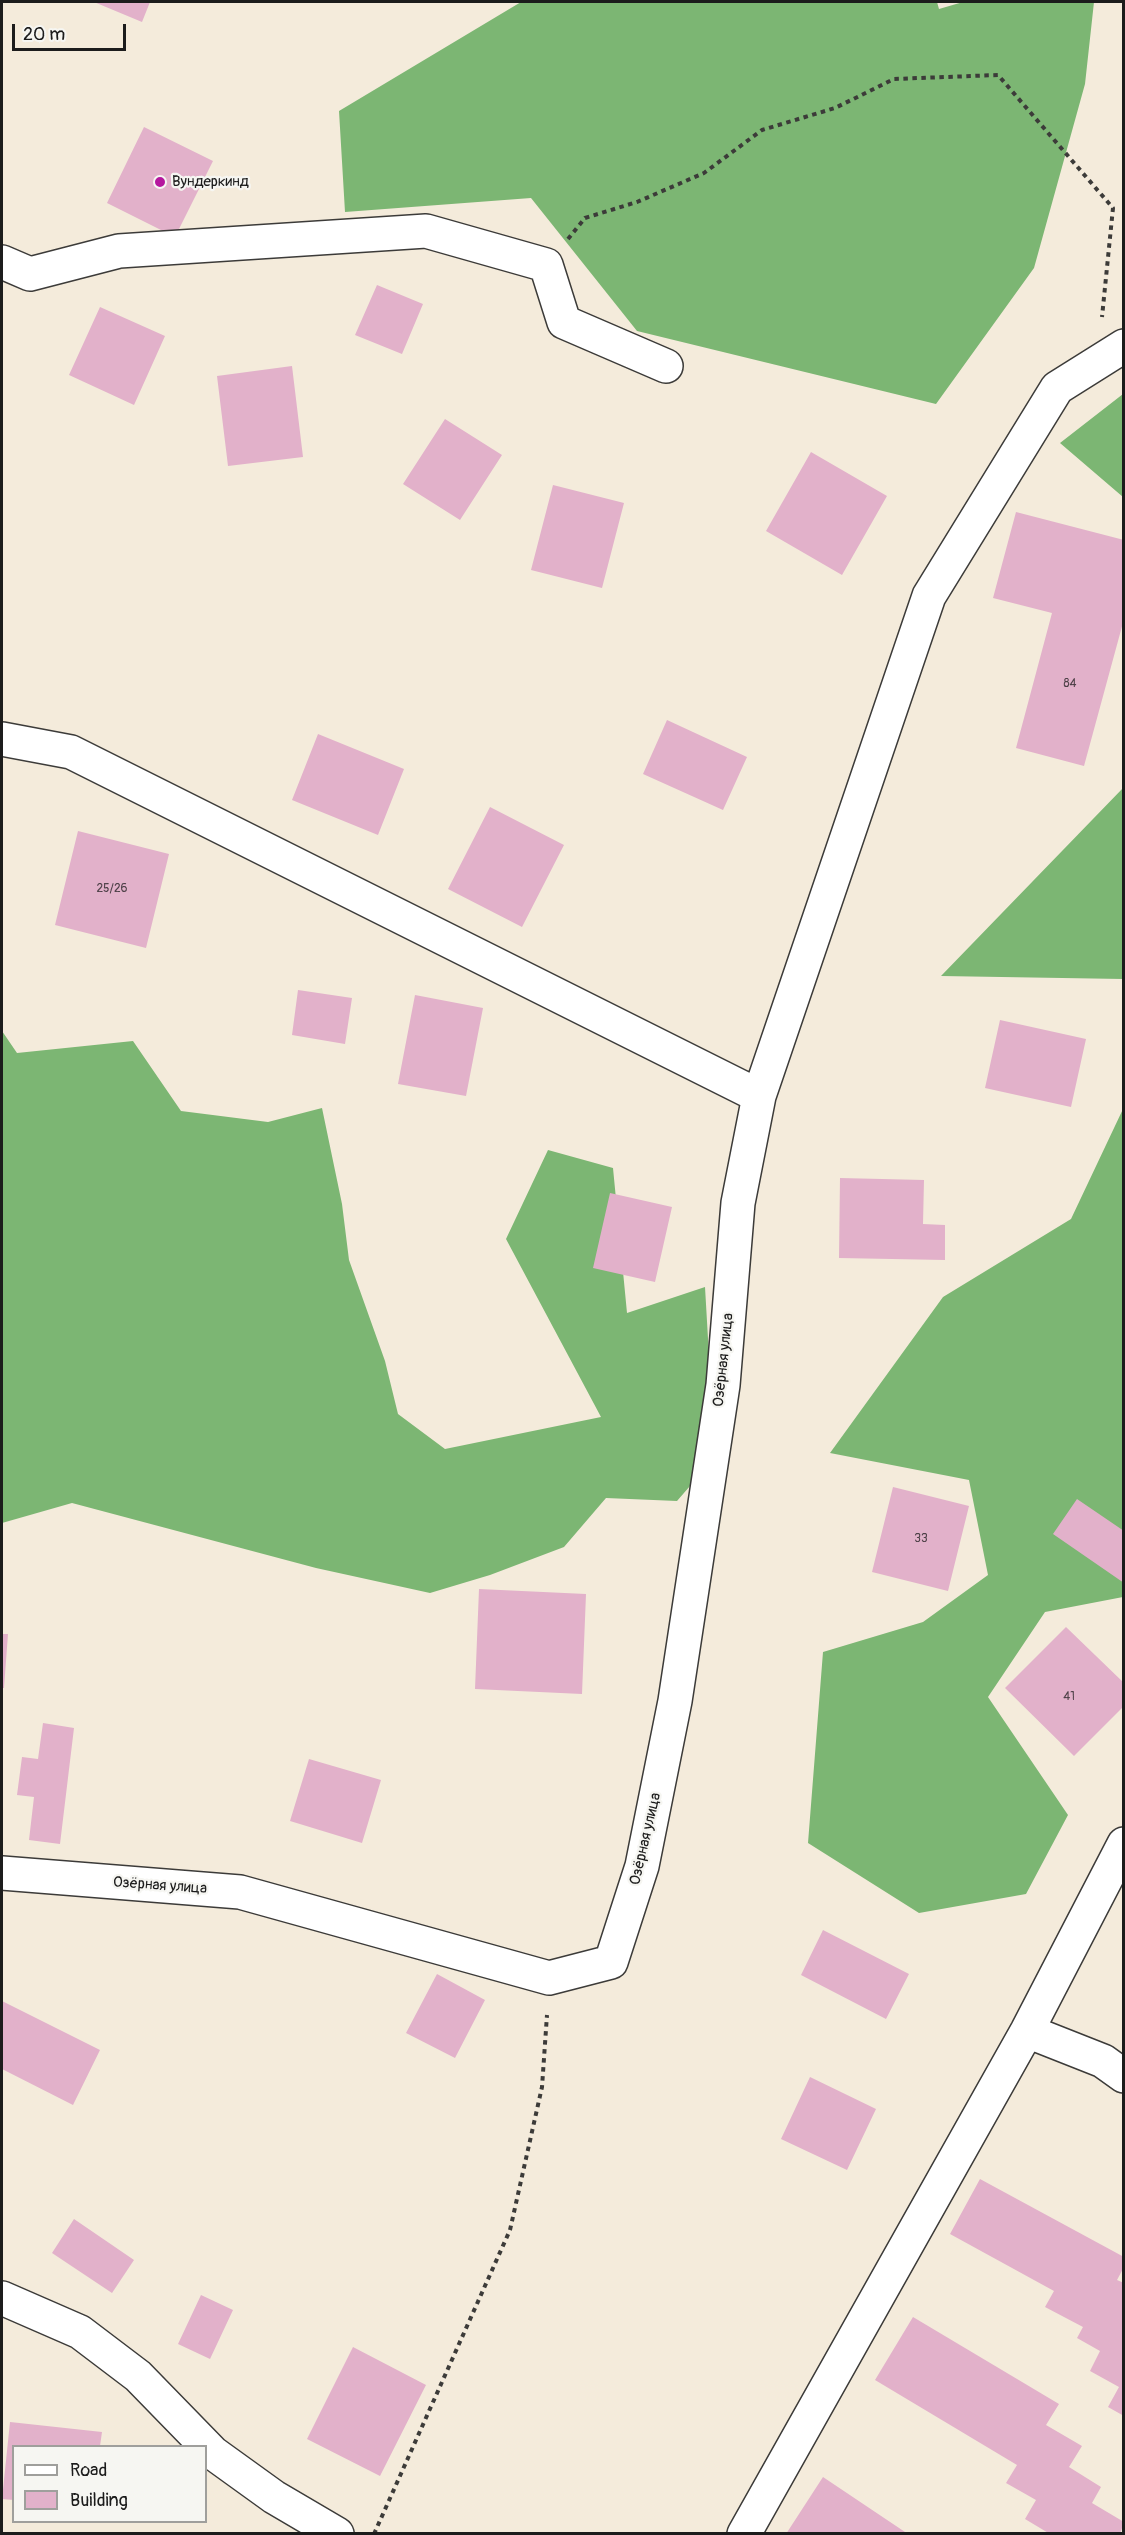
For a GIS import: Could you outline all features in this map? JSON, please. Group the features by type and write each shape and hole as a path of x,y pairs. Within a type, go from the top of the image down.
{"street":[{"path":"2,262 30,274 119,251 426,231 546,265 564,322 666,366"},
{"path":"2,739 71,753 759,1096 929,596 1057,388 1111,354"},
{"name":"Озёрная улица","path":"2,1874 240,1892 549,1978 611,1962 642,1866 675,1701 723,1385 738,1203 759,1096"},
{"path":"744,2534 1027,2031 1124,1844"},
{"path":"1027,2031 1102,2061 1124,2076"},
{"path":"2,2298 80,2332 138,2376 205,2445"},
{"path":"207,2447 274,2497 337,2534"}],"path":[{"path":"546,265 585,218 637,202 704,173 762,130 835,108 894,79 998,75 1113,208 1111,354"},
{"path":"374,2534 510,2230 542,2087 549,1978"}],"green space":[{"path":"521,2 937,2 939,9 963,2 1094,2 1085,84 1034,268 936,404 637,331 531,198 345,212 339,111"},
{"path":"1123,394 1123,497 1060,443"},
{"path":"1123,788 1123,979 941,976"},
{"path":"2,1031 17,1053 133,1041 181,1111 268,1122 322,1108 342,1204 349,1260 385,1361 398,1414 445,1449 601,1417 506,1239 548,1150 613,1168 627,1313 705,1287 710,1373 703,1471 677,1501 606,1498 564,1547 490,1575 430,1593 316,1568 72,1503 2,1523"},
{"path":"1123,1109 1123,1597 1045,1612 988,1697 1068,1815 1026,1894 919,1913 808,1843 823,1652 923,1622 988,1575 969,1480 830,1453 943,1297 1071,1219"}],"building":[{"path":"94,2 150,2 142,22"},
{"name":"Вундеркинд","path":"144,127 213,161 175,237 107,203"},
{"path":"377,285 423,304 402,354 355,335"},
{"path":"100,307 165,336 134,405 69,375"},
{"path":"292,366 303,457 228,466 217,376"},
{"path":"445,419 502,455 460,520 403,484"},
{"path":"811,452 887,496 842,575 766,531"},
{"path":"553,485 624,503 602,588 531,570"},
{"path":"1016,512 1124,540 1124,619 1084,766 1016,748 1052,613 993,598"},
{"path":"667,720 747,757 723,810 643,774"},
{"path":"318,734 404,769 378,835 292,800"},
{"path":"490,807 564,845 522,927 448,889"},
{"path":"78,831 169,854 146,948 55,925"},
{"path":"298,990 352,998 345,1044 292,1035"},
{"path":"415,995 483,1008 466,1096 398,1084"},
{"path":"1000,1020 1086,1039 1071,1107 985,1088"},
{"path":"840,1178 924,1180 923,1224 945,1225 945,1260 839,1258"},
{"path":"610,1193 672,1207 655,1282 593,1268"},
{"path":"893,1487 969,1506 948,1591 872,1572"},
{"path":"1077,1499 1124,1531 1124,1583 1053,1534"},
{"path":"479,1589 586,1594 582,1694 475,1689"},
{"path":"1066,1627 1124,1683 1124,1706 1074,1756 1005,1688"},
{"path":"2,1634 8,1634 4,1688 2,1688"},
{"path":"43,1723 74,1728 60,1844 29,1840 34,1797 17,1795 22,1757 38,1759"},
{"path":"309,1759 381,1780 362,1843 290,1821"},
{"path":"823,1930 909,1974 886,2019 801,1975"},
{"path":"437,1974 485,2000 455,2058 406,2033"},
{"path":"2,2001 100,2050 73,2105 2,2069"},
{"path":"810,2077 876,2109 847,2170 781,2139"},
{"path":"980,2179 1124,2257 1124,2267 1117,2280 1124,2283 1124,2416 1108,2407 1119,2387 1090,2371 1100,2351 1077,2338 1083,2327 1045,2307 1054,2291 950,2234"},
{"path":"74,2219 134,2260 112,2293 52,2253"},
{"path":"201,2295 233,2310 210,2359 178,2344"},
{"path":"913,2317 1059,2404 1046,2425 1082,2446 1069,2467 1101,2487 1092,2503 1124,2522 1120,2534 1050,2534 1025,2519 1036,2500 1006,2483 1017,2465 875,2380"},
{"path":"353,2347 426,2385 380,2476 307,2439"},
{"path":"10,2422 102,2432 100,2445 12,2445 12,2500 2,2499"},
{"path":"823,2477 908,2534 786,2534"}],"place":[{"name":"Вундеркинд","path":"160,182"}]}
